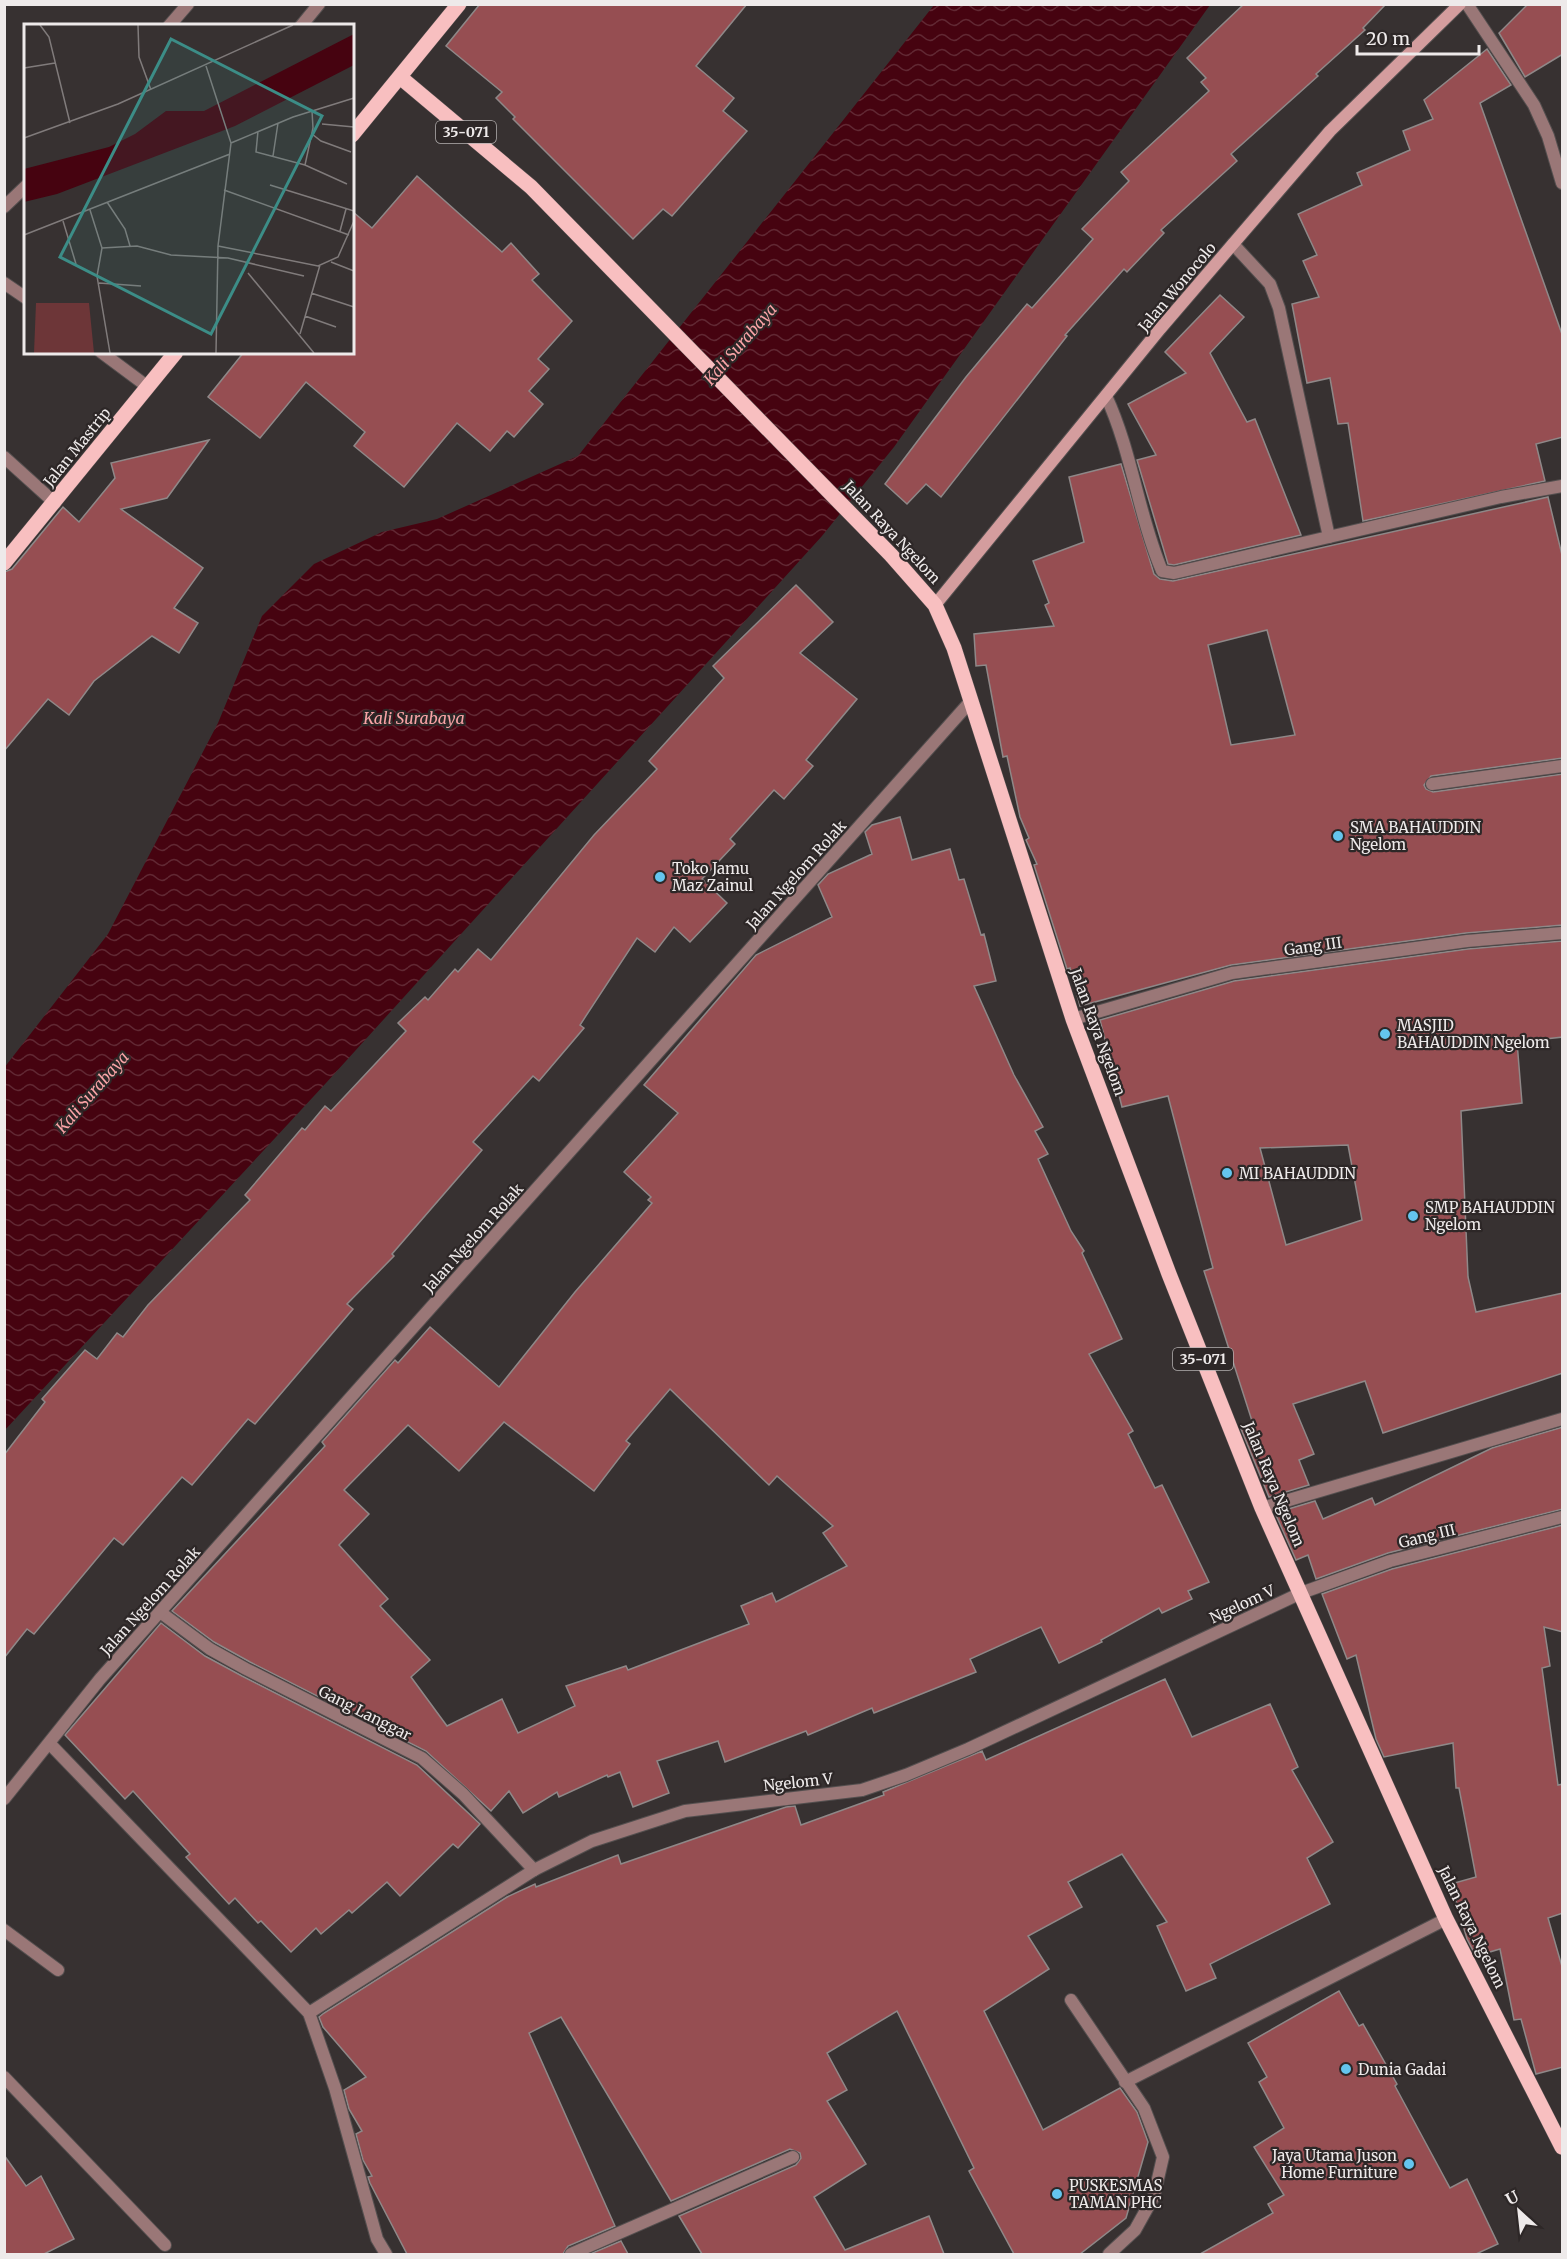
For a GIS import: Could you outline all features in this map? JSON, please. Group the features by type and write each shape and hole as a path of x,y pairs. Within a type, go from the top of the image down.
{"main road":[{"path":"354,133 459,4"},
{"name":"Jalan Wonocolo","path":"935,605 1106,396 1330,131 1460,4"},
{"name":"Jalan Raya Ngelom","path":"400,76 531,187 891,555 935,605 954,648 1073,1019 1169,1274 1262,1508 1446,1919 1563,2147"},
{"name":"Jalan Mastrip","path":"4,563 174,354"}],"street":[{"path":"171,24 188,4"},
{"path":"303,24 320,4"},
{"path":"1467,4 1534,105 1548,136 1563,183"},
{"path":"4,207 24,188"},
{"path":"1233,244 1270,284 1279,308 1329,537"},
{"path":"4,283 24,297"},
{"path":"104,354 148,387"},
{"path":"1106,396 1128,451 1155,553 1162,571 1174,573 1563,486"},
{"path":"4,457 55,503"},
{"name":"Jalan Ngelom Rolak","path":"4,1799 100,1679 970,702"},
{"path":"1432,784 1563,766"},
{"name":"Gang III","path":"1073,1019 1232,973 1467,940 1563,933"},
{"path":"1262,1508 1563,1419"},
{"name":"Gang III","path":"1301,1593 1390,1560 1563,1517"},
{"name":"Ngelom V","path":"309,2013 534,1870 592,1841 685,1811 861,1790 906,1775 1301,1593"},
{"name":"Gang Langgar","path":"160,1612 210,1649 422,1758 463,1794 534,1870"},
{"path":"50,1744 309,2013 335,2088 377,2240 386,2254"},
{"path":"1125,2082 1446,1919"},
{"path":"4,1930 58,1970"},
{"path":"1071,2000 1144,2108 1163,2157 1154,2196 1136,2230 1109,2254"},
{"path":"4,2077 165,2245"},
{"path":"571,2254 793,2157"}],"water":[{"name":"Kali Surabaya","path":"934,5 1210,5 894,447 822,536 326,1083 5,1430 4,1068 108,934 218,723 262,616 314,564 382,532 437,519 578,456"}],"building":[{"path":"480,4 747,4 696,66 734,98 723,111 747,131 672,216 663,209 633,239 513,119 515,117 496,98 502,92 446,46"},
{"path":"1244,4 1386,4 1363,28 1365,30 1316,74 1318,76 1231,154 1237,161 1161,230 1164,233 1127,272 1124,269 1065,335 1067,336 941,497 926,484 907,504 885,484 966,377 1027,304 1032,308 1093,239 1082,229 1129,181 1121,172 1209,91 1201,82 1206,78 1187,58"},
{"path":"1528,4 1563,4 1563,54 1525,77 1499,33"},
{"path":"1487,49 1511,85 1480,103 1563,337 1563,437 1536,444 1545,481 1363,521 1348,423 1338,424 1330,378 1307,383 1292,304 1319,297 1303,261 1317,255 1298,214 1362,185 1357,173 1410,150 1403,131 1433,119 1424,100"},
{"path":"417,176 502,252 511,243 539,274 532,280 572,321 538,359 549,369 529,391 543,404 514,437 507,431 490,451 457,423 404,487 354,446 365,432 306,382 260,438 208,397 242,354 354,354 354,213 372,228"},
{"path":"1220,295 1244,317 1210,353 1247,422 1255,419 1301,535 1174,565 1168,564 1137,460 1156,455 1128,404 1186,373 1165,352"},
{"path":"209,440 167,498 121,509 203,568 174,608 198,623 179,653 152,636 94,681 69,715 48,699 4,751 4,572 12,569 63,507 79,522 115,478 111,463"},
{"path":"1121,464 1154,574 1160,579 1173,581 1548,497 1563,559 1563,758 1431,776 1424,785 1426,789 1433,792 1563,774 1563,925 1466,933 1231,965 1080,1006 1070,968 1067,969 1034,865 1037,864 1026,840 1029,838 1020,817 1007,756 1003,757 986,665 976,666 974,634 1054,626 1045,605 1049,603 1033,561 1084,542 1069,477","holes":["1267,630 1295,735 1231,745 1208,645"]},
{"path":"796,585 833,622 800,653 857,699 806,760 813,766 784,799 774,790 730,839 735,844 702,879 727,903 690,942 674,927 655,952 637,938 580,1025 584,1028 539,1081 533,1076 473,1142 482,1150 392,1254 394,1256 347,1304 353,1309 255,1424 248,1419 192,1485 182,1477 123,1545 114,1538 34,1634 27,1629 4,1658 4,1455 45,1402 42,1399 85,1350 97,1359 117,1333 123,1337 148,1305 250,1200 245,1195 302,1128 305,1130 325,1106 331,1111 406,1031 398,1023 425,997 428,1000 455,969 458,972 478,949 491,960 594,835 657,769 649,761 724,678 713,666"},
{"path":"900,817 912,860 950,849 959,880 964,879 981,935 984,934 996,981 974,986 1014,1075 1043,1127 1035,1131 1048,1154 1038,1159 1071,1231 1084,1251 1082,1253 1122,1339 1089,1354 1133,1431 1128,1434 1155,1488 1162,1485 1209,1582 1188,1591 1192,1599 1162,1613 1159,1608 1101,1640 1102,1642 1059,1663 1041,1627 970,1659 976,1672 874,1713 872,1708 808,1735 806,1731 725,1762 718,1741 657,1761 669,1793 633,1807 620,1772 608,1777 607,1775 559,1797 557,1792 523,1813 509,1791 491,1811 426,1751 250,1662 214,1642 172,1611 325,1446 322,1442 395,1360 398,1363 430,1327 499,1387 575,1292 652,1203 648,1200 651,1197 624,1172 678,1113 644,1085 756,955 832,917 818,885 828,874 872,854 865,832 872,825","holes":["670,1389 769,1485 777,1476 833,1526 823,1533 847,1566 776,1602 772,1593 741,1606 749,1624 628,1670 626,1666 566,1686 575,1706 518,1733 502,1699 447,1726 411,1677 430,1660 380,1606 388,1599 339,1545 369,1514 344,1490 408,1425 459,1471 504,1422 594,1491 630,1444 626,1441"]},
{"path":"1563,941 1563,1037 1517,1042 1522,1103 1461,1111 1468,1277 1476,1312 1563,1293 1563,1373 1383,1433 1365,1381 1293,1404 1314,1454 1299,1460 1309,1485 1269,1497 1241,1429 1253,1424 1204,1271 1213,1268 1168,1096 1122,1107 1100,1020 1234,981 1468,949","holes":["1348,1145 1362,1220 1286,1245 1260,1148"]},
{"path":"1563,1427 1563,1509 1388,1553 1316,1579 1308,1555 1296,1560 1275,1513 1315,1501 1323,1519 1372,1498 1375,1505 1492,1448"},
{"path":"1563,1525 1563,1632 1544,1627 1550,1666 1542,1668 1558,1785 1563,1784 1563,1913 1548,1918 1563,1970 1563,2067 1536,2074 1521,2019 1514,2020 1500,1949 1476,1956 1467,1939 1451,1884 1476,1877 1459,1788 1456,1788 1453,1743 1384,1757 1376,1739 1356,1655 1347,1659 1322,1594 1392,1569"},
{"path":"161,1623 205,1656 417,1765 480,1824 458,1848 453,1844 400,1896 387,1882 352,1913 349,1910 321,1934 316,1928 291,1952 261,1921 258,1923 235,1898 229,1904 186,1857 190,1854 133,1791 125,1799 65,1735"},
{"path":"1165,1679 1192,1737 1270,1704 1298,1767 1292,1770 1333,1842 1307,1858 1330,1904 1210,1964 1216,1978 1186,1991 1157,1926 1167,1922 1122,1854 1068,1882 1082,1907 1028,1936 1049,1969 984,2011 1043,2130 1120,2088 1137,2112 1148,2142 1126,2218 1080,2254 1014,2254 969,2171 974,2168 897,2011 827,2053 847,2090 827,2101 866,2164 814,2197 845,2250 929,2216 944,2254 702,2254 679,2216 796,2165 801,2158 800,2153 790,2149 671,2201 561,2017 529,2033 615,2226 568,2246 563,2254 407,2254 370,2183 368,2177 372,2176 363,2160 356,2134 362,2131 349,2109 344,2090 366,2077 323,2027 319,2017 324,2013 507,1897 535,1884 536,1887 618,1855 621,1864 786,1807 795,1806 801,1825 884,1795 883,1792 982,1751 986,1760"},
{"path":"1339,1991 1359,2026 1363,2024 1397,2084 1395,2086 1450,2188 1467,2179 1498,2244 1476,2254 1200,2254 1273,2213 1268,2204 1284,2195 1254,2147 1284,2128 1259,2082 1267,2077 1248,2043"},
{"path":"4,2155 26,2186 41,2176 74,2239 44,2254 4,2254"},
{"path":"621,2241 628,2254 590,2254"}],"place":[{"name":"SMA BAHAUDDIN Ngelom","path":"1338,836"},
{"name":"Toko Jamu Maz Zainul","path":"660,877"},
{"name":"MASJID BAHAUDDIN Ngelom","path":"1385,1034"},
{"name":"MI BAHAUDDIN","path":"1227,1173"},
{"name":"SMP BAHAUDDIN Ngelom","path":"1413,1216"},
{"name":"Dunia Gadai","path":"1346,2069"},
{"name":"Jaya Utama Juson Home Furniture","path":"1409,2164"},
{"name":"PUSKESMAS TAMAN PHC","path":"1057,2194"}]}
